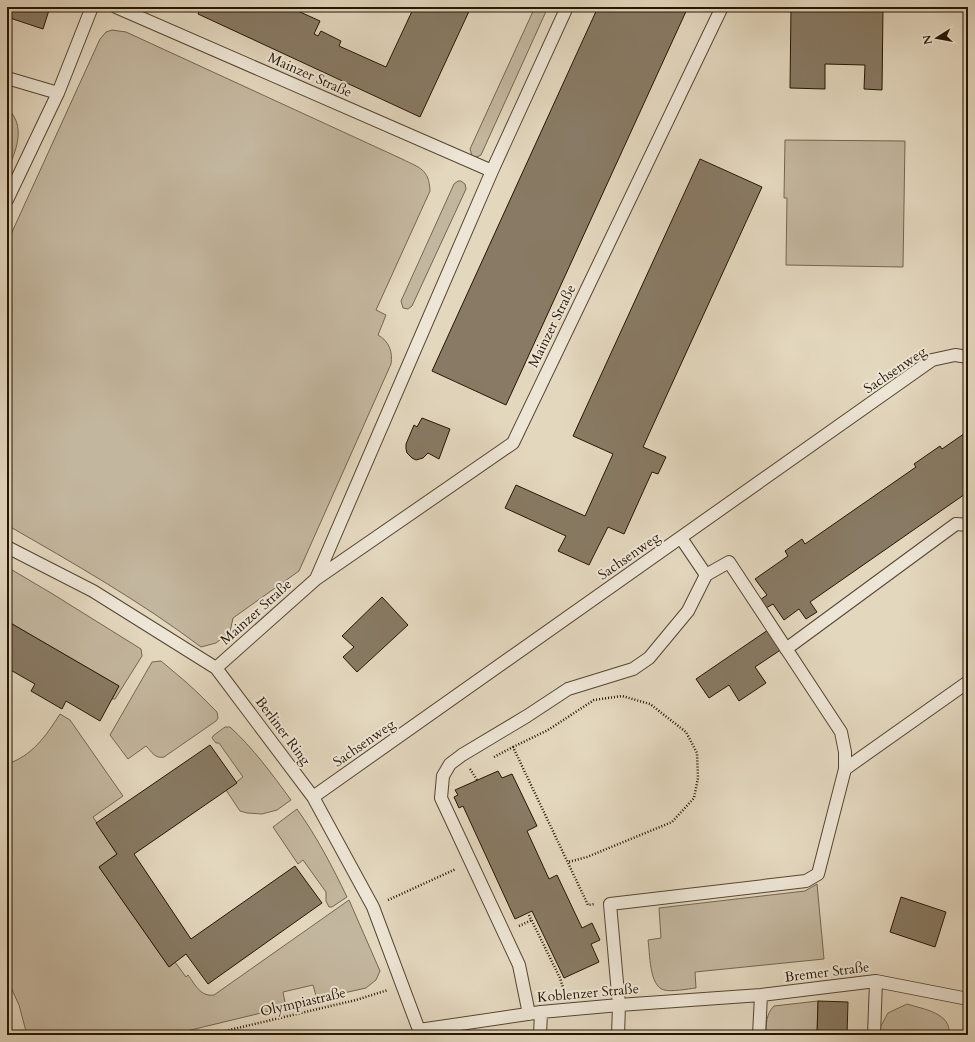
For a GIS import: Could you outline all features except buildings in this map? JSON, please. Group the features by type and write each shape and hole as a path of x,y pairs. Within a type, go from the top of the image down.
{"lane":[{"path":"7,200 58,93 92,7"},
{"name":"Mainzer Straße","path":"116,7 492,171"},
{"name":"Mainzer Straße","path":"316,579 492,171 568,7"},
{"name":"Mainzer Straße","path":"216,668 316,579 513,443 722,7"},
{"path":"7,78 58,93"},
{"name":"Sachsenweg","path":"313,797 932,360 955,355 968,357"},
{"path":"786,649 956,524 968,525"},
{"path":"681,538 706,575"},
{"name":"Berliner Ring","path":"7,547 93,591 216,668 313,797 373,907 419,1032"},
{"path":"529,1014 519,965 440,798 443,776 450,764 568,689 633,669 649,658 688,612 706,575 729,562 840,732 846,752 845,769 818,874 806,881 610,904 619,1005 618,1035"},
{"path":"845,769 968,682"},
{"path":"874,1035 876,981"},
{"name":"Bremer Straße","path":"761,995 876,981 968,999"},
{"path":"760,1035 761,995"},
{"name":"Koblenzer Straße","path":"419,1032 541,1012 761,995"},
{"path":"540,1035 541,1012"}],"path":[{"path":"489,760 548,730 594,700 622,696 650,704 686,732 697,752 698,778 694,798 672,822 587,857 568,862"},
{"path":"513,747 588,905 610,904"},
{"path":"470,769 476,766"},
{"path":"373,907 471,862"},
{"path":"529,915 560,978 571,1010"},
{"name":"Olympiastraße","path":"208,1035 356,1000 402,985"}],"shaded area":[{"path":"535,7 548,7 481,155 477,157 472,156 470,149"},
{"path":"112,30 126,32 419,167 428,178 429,184 430,191 376,310 386,315 378,335 385,340 391,351 391,364 299,571 233,618 230,632 216,643 201,647 130,598 7,525 7,243 100,39 106,32"},
{"path":"7,108 17,123 18,139 14,155 7,171"},
{"path":"785,140 905,141 903,267 786,265 787,198 784,198"},
{"path":"458,181 465,184 466,189 412,306 408,309 403,308 401,301 454,184"},
{"path":"7,567 141,649 142,656 115,699 112,699 119,686 7,621"},
{"path":"161,661 186,682 217,712 218,718 216,721 164,757 156,756 146,746 128,759 110,735 152,662"},
{"path":"60,714 70,720 123,796 93,817 117,854 99,867 169,967 175,962 186,977 188,975 201,992 214,995 349,900 380,971 376,980 366,988 317,999 313,985 283,992 286,1007 170,1035 27,1035 19,1005 7,979 7,764 24,756 38,744"},
{"path":"225,727 230,727 247,744 291,800 277,810 262,814 240,811 226,790 243,777 219,743 216,743 212,738"},
{"path":"297,809 324,852 347,897 332,907 329,907 326,901 326,892 303,860 298,864 273,827"},
{"path":"817,884 824,959 695,972 696,988 675,991 664,990 655,982 651,968 648,940 661,938 659,908 805,891"},
{"path":"818,1001 817,1035 766,1035 766,1023 771,1009 774,1006"},
{"path":"907,1004 928,1010 941,1017 949,1028 949,1035 876,1035 888,1013"}]}
